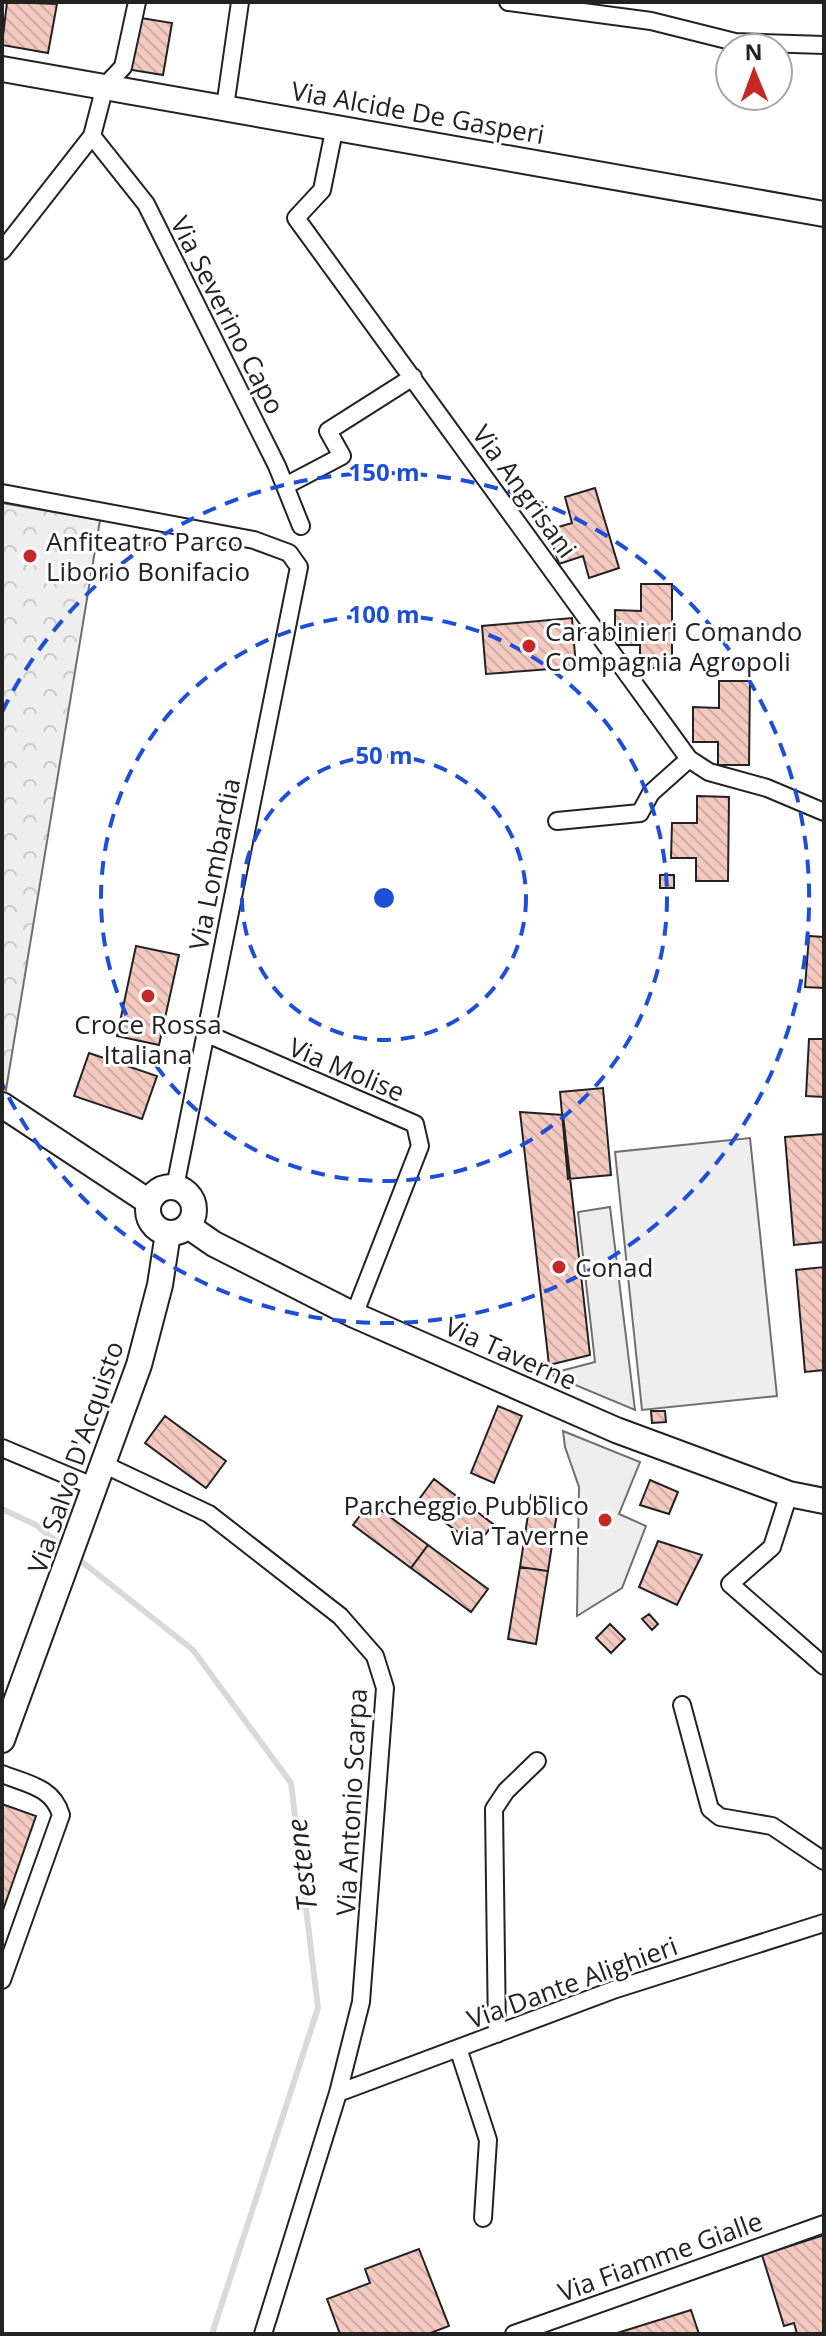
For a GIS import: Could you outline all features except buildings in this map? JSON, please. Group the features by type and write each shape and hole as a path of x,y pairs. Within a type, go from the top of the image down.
{"street":[{"path":"2,251 92,136 105,86 123,67 137,2"},
{"path":"225,107 240,2"},
{"path":"508,2 585,7 735,42 824,45"},
{"name":"Via Alcide De Gasperi","path":"2,69 824,214"},
{"name":"Via Angrisani","path":"335,126 322,190 296,218 689,759 709,772 767,788 824,812"},
{"name":"Via Severino Capo","path":"92,136 146,204 285,486 301,526"},
{"path":"285,486 342,456 328,431 413,377"},
{"name":"Via Lombardia","path":"2,493 254,540 289,553 299,567 175,1187"},
{"path":"557,821 640,813 660,784 689,759"},
{"name":"Via Molise","path":"205,1033 415,1124 420,1146 354,1315"},
{"path":"2,1105 149,1202"},
{"path":"175,1187 187,1194 194,1206 178,1230 151,1222 149,1202 157,1192 175,1187"},
{"name":"Via Taverne","path":"178,1230 214,1244 354,1315 616,1430 789,1494 824,1501"},
{"name":"Via Salvo D'Acquisto","path":"2,1740 139,1365 178,1230"},
{"name":"Via Antonio Scarpa","path":"2,1448 97,1481 209,1514 340,1616 375,1656 385,1688 361,2002 338,2093 263,2334"},
{"path":"789,1494 772,1547 730,1584 824,1666"},
{"path":"682,1705 710,1809 720,1817 772,1826 824,1861"},
{"path":"497,2034 494,1809 506,1791 537,1761"},
{"path":"2,1774 49,1792 57,1801 61,1815 2,1980"},
{"name":"Via Dante Alighieri","path":"483,2218 488,2140 458,2048 616,1989 824,1923"},
{"path":"338,2093 458,2048"},
{"name":"Via Fiamme Gialle","path":"514,2334 824,2224"}],"green space":[{"path":"2,503 100,520 6,1090 2,1087"},
{"path":"750,1138 777,1396 642,1410 615,1152"}],"shaded area":[{"path":"610,1207 635,1410 549,1374 595,1362 578,1212"},
{"name":"Parcheggio Pubblico via Taverne","path":"563,1431 640,1462 619,1514 646,1526 622,1588 577,1616 579,1487 565,1447"}],"waterway":[{"name":"Testene","path":"2,1509 36,1525 67,1550"},
{"name":"Testene","path":"76,1557 193,1650 291,1783 318,2008 212,2334"}],"place":[{"name":"Anfiteatro Parco Liborio Bonifacio","path":"30,556"},
{"name":"Carabinieri Comando Compagnia Agropoli","path":"529,646"},
{"name":"Croce Rossa Italiana","path":"148,996"},
{"name":"Conad","path":"559,1267"},
{"name":"Parcheggio Pubblico via Taverne","path":"605,1520"}]}
